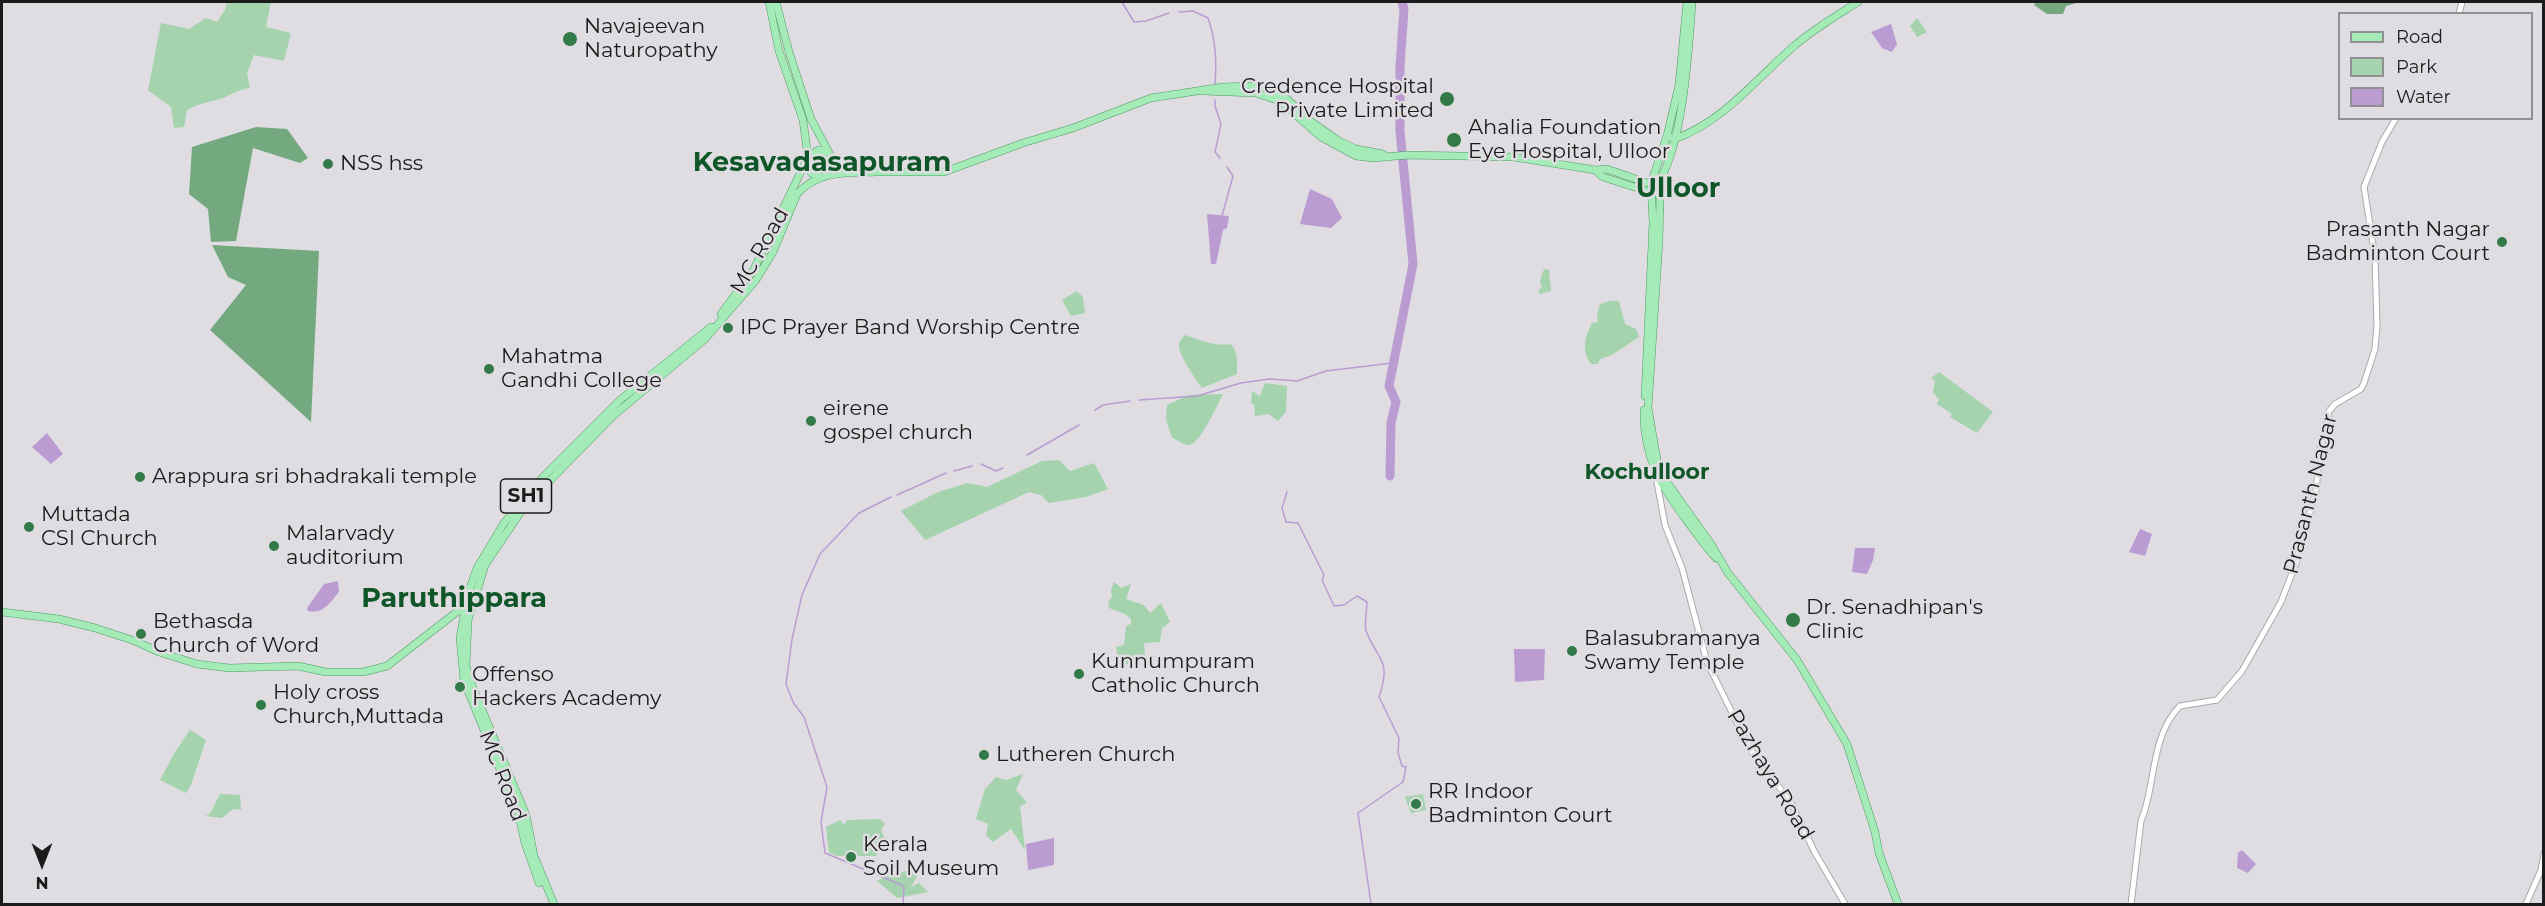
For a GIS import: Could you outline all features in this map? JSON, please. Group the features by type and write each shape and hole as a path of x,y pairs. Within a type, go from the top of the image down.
{"main road":[{"path":"769,2 779,51 807,120 831,157 833,168 824,176"},
{"path":"776,2 807,120 807,159 811,173 824,176 876,172 944,172 1023,143 1073,128 1151,98 1175,93 1204,91 1266,95 1280,101 1321,137 1341,150 1356,156 1373,158 1407,155 1514,157 1595,170 1607,169 1654,184"},
{"path":"1657,472 1648,408 1659,241 1660,198 1654,184 1678,85 1687,2"},
{"path":"1692,2 1685,84 1675,139 1650,192 1653,223 1644,434 1657,472 1760,616 1797,660 1847,744 1875,832 1879,853 1898,904"},
{"path":"1667,136 1675,139 1717,117 1802,39 1858,2"},
{"path":"1667,160 1692,132"},
{"path":"807,159 818,150 831,157 876,172"},
{"name":"MC Road","path":"483,564 504,522 542,478 620,400 710,327 754,269 807,159"},
{"path":"1595,170 1603,177 1650,192"},
{"name":"MC Road","path":"554,904 534,856 523,816 464,681 460,638 477,568 483,564 524,507 613,416 705,339 765,267 797,194 804,187 824,176"},
{"path":"2,612 59,619 95,628 197,664 229,668 298,666 326,672 363,672 387,666 458,611 467,611"},
{"name":"MC Road","path":"523,816 533,871 548,904"}],"street":[{"name":"Prasanth Nagar","path":"2131,904 2140,821 2146,810 2153,768 2166,729 2180,706 2217,700 2224,694 2242,671 2273,616 2296,563 2316,491 2320,450 2329,411 2335,404 2361,388 2373,358 2377,314 2375,257 2364,187 2382,142 2395,120"},
{"name":"Pazhaya Road","path":"1657,472 1665,525 1685,578 1707,662 1750,748 1792,804 1814,851 1845,904"},
{"path":"2526,904 2541,870 2544,854"}],"green space":[{"path":"227,2 271,2 266,27 291,33 284,61 254,55 247,73 250,88 187,110 184,127 174,128 171,107 148,90 161,23 189,29 206,18 217,22"},
{"path":"2035,2 2080,2 2066,6 2063,14 2047,14 2034,5"},
{"path":"1917,18 1927,32 1917,37 1910,26"},
{"path":"256,127 287,129 308,158 300,163 253,148 236,241 211,242 208,209 189,194 192,147"},
{"path":"822,155 830,163 822,171 814,163"},
{"path":"212,245 319,251 311,422 210,330 246,285 228,277"},
{"path":"1544,269 1549,270 1551,291 1540,294 1538,291 1542,287 1540,281"},
{"path":"1077,291 1083,297 1085,313 1071,316 1062,300"},
{"path":"1619,301 1625,324 1636,329 1639,337 1612,355 1600,359 1598,364 1591,364 1585,349 1587,333 1592,323 1598,322 1600,304"},
{"path":"1185,335 1213,344 1231,344 1236,354 1237,374 1202,388 1179,347"},
{"path":"1939,372 1993,412 1977,433 1950,417 1952,414 1937,404 1939,400 1933,392 1935,381 1931,378"},
{"path":"1265,383 1287,386 1286,412 1278,421 1269,414 1255,416 1254,405 1251,403 1252,391 1260,396"},
{"path":"1223,394 1208,423 1193,443 1187,445 1172,438 1166,419 1167,405 1189,395"},
{"path":"1059,460 1070,471 1094,463 1108,489 1086,497 1049,503 1041,495 1029,492 925,540 901,511 938,492 968,483 987,487 1042,461"},
{"path":"1114,582 1121,588 1131,584 1126,599 1144,605 1150,613 1161,603 1170,622 1162,628 1160,642 1144,643 1145,656 1138,664 1119,664 1116,647 1124,645 1126,626 1131,624 1131,619 1109,608 1108,602 1112,597 1111,590"},
{"path":"190,730 206,740 191,785 186,793 160,780"},
{"path":"1023,774 1016,790 1027,803 1020,806 1025,850 1011,829 993,842 986,835 988,824 976,819 985,789 996,777 1006,780"},
{"path":"220,794 240,795 241,810 233,809 222,818 205,816 210,814"},
{"name":"RR Indoor Badminton Court","path":"1423,794 1426,810 1411,813 1405,797"},
{"path":"880,819 885,824 881,830 886,841 876,856 837,856 829,853 826,827 840,820 844,825 847,820"},
{"path":"917,867 919,873 911,887 919,883 928,892 897,898 877,881 887,876"}],"water":[{"path":"1891,24 1897,44 1892,52 1882,48 1871,32"},
{"path":"1310,189 1332,199 1342,218 1331,228 1300,224"},
{"path":"1207,214 1229,216 1227,228 1223,230 1216,264 1211,264"},
{"path":"47,433 63,454 51,464 32,447"},
{"path":"2140,529 2152,534 2145,556 2129,552"},
{"path":"1855,548 1875,548 1867,574 1852,572"},
{"path":"338,581 339,592 329,603 318,611 308,611 307,608 324,584"},
{"path":"1514,649 1545,649 1544,680 1515,682"},
{"path":"1054,838 1054,865 1028,870 1026,844"},
{"path":"2242,850 2256,864 2248,873 2237,868 2238,853"}],"waterway":[{"path":"1122,2 1134,22 1146,21 1169,13"},
{"path":"1390,476 1391,423 1396,402 1389,386 1413,264 1400,131 1400,66 1404,9 1402,2"},
{"path":"1179,12 1193,11 1208,18 1215,51 1215,85"},
{"path":"1215,100 1221,124 1215,152 1220,158"},
{"path":"1222,216 1233,176 1227,167"},
{"path":"1139,400 1197,396 1241,383 1269,379 1297,381 1326,371 1392,363"},
{"path":"1095,410 1103,405 1130,401"},
{"path":"1027,455 1079,425"},
{"path":"981,464 996,471 1003,468"},
{"path":"954,471 972,466"},
{"path":"897,495 946,473"},
{"path":"1287,492 1282,508 1286,522 1298,523 1324,575 1322,580 1334,606 1344,605 1357,596 1367,602 1366,631 1384,668 1383,685 1379,697 1399,738 1398,753 1402,766 1406,767 1403,782 1358,813 1371,904"},
{"path":"891,497 859,513 820,554 802,595 792,639 786,684 793,702 804,717 827,787 821,822 825,853 904,886 903,904"}],"place":[{"name":"Navajeevan Naturopathy","path":"570,39"},
{"name":"Credence Hospital Private Limited","path":"1447,99"},
{"name":"Ahalia Foundation Eye Hospital, Ulloor","path":"1454,140"},
{"name":"NSS hss","path":"328,164"},
{"name":"Prasanth Nagar Badminton Court","path":"2502,242"},
{"name":"IPC Prayer Band Worship Centre","path":"728,328"},
{"name":"Mahatma Gandhi College","path":"489,369"},
{"name":"eirene gospel church","path":"811,421"},
{"name":"Arappura sri bhadrakali temple","path":"140,477"},
{"name":"Muttada CSI Church","path":"29,527"},
{"name":"Malarvady auditorium","path":"274,546"},
{"name":"Dr. Senadhipan's Clinic","path":"1793,620"},
{"name":"Bethasda Church of Word","path":"141,634"},
{"name":"Balasubramanya Swamy Temple","path":"1572,651"},
{"name":"Kunnumpuram Catholic Church","path":"1079,674"},
{"name":"Offenso Hackers Academy","path":"460,687"},
{"name":"Holy cross Church,Muttada","path":"261,705"},
{"name":"Lutheren Church","path":"984,755"},
{"name":"RR Indoor Badminton Court","path":"1416,804"},
{"name":"Kerala Soil Museum","path":"851,857"}],"district":[{"name":"Kesavadasapuram","path":"822,163"},
{"name":"Ulloor","path":"1678,189"},
{"name":"Kochulloor","path":"1647,473"},
{"name":"Paruthippara","path":"454,599"}]}
